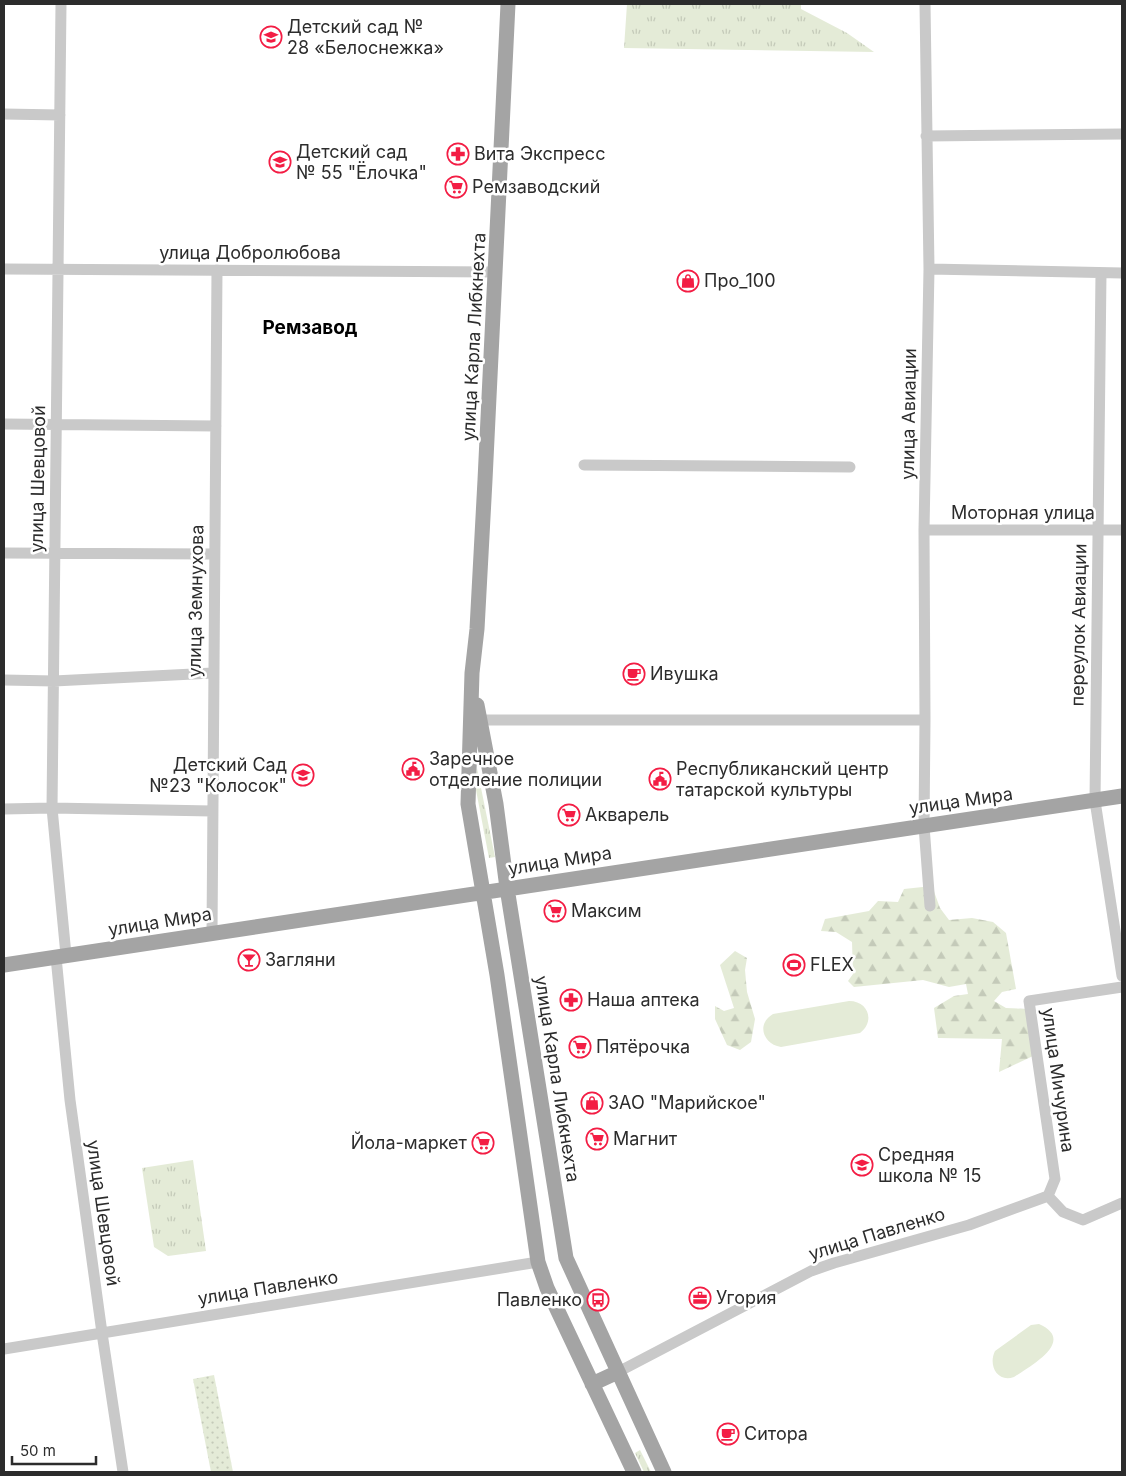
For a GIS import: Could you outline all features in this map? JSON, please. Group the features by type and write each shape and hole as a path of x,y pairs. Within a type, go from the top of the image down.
{"main road":[{"name":"улица Карла Либкнехта","path":"508,4 477,629 472,672 468,804 497,975 538,1262 547,1288 634,1472"},
{"name":"улица Карла Либкнехта","path":"472,672 496,804 507,888 566,1258 664,1472"},
{"name":"улица Мира","path":"4,964 1122,796"},
{"path":"592,1384 618,1372"}],"street":[{"name":"улица Шевцовой","path":"61,4 52,808 70,1100 123,1472"},
{"name":"улица Авиации","path":"925,4 930,269 924,530 924,826 930,906"},
{"path":"4,114 60,115"},
{"path":"926,136 1122,134"},
{"name":"улица Добролюбова","path":"4,269 496,272"},
{"path":"930,269 1122,272"},
{"name":"улица Земнухова","path":"212,933 217,270"},
{"name":"переулок Авиации","path":"1100,273 1095,800 1122,976"},
{"path":"4,424 216,426"},
{"path":"584,465 850,467"},
{"name":"Моторная улица","path":"924,530 1122,530"},
{"path":"4,553 214,554"},
{"path":"4,680 54,681 213,672"},
{"path":"480,720 925,720"},
{"path":"4,809 212,811"},
{"name":"улица Мичурина","path":"1048,1196 1055,1179 1029,1002 1122,987"},
{"path":"1048,1196 1063,1212 1083,1220 1122,1203"},
{"name":"улица Павленко","path":"618,1372 810,1271 969,1225 1048,1196"},
{"name":"улица Павленко","path":"4,1349 538,1262"}],"green space":[{"path":"627,4 801,4 801,9 847,33 874,52 624,48"},
{"path":"477,768 495,857 489,858 476,790"},
{"path":"932,886 940,908 949,920 972,918 993,922 1006,933 1016,989 1002,992 994,1001 1006,1008 1027,1009 1033,1056 999,1072 1002,1039 938,1038 934,1008 954,996 968,994 966,984 949,987 923,980 854,987 848,981 853,974 852,942 836,932 821,931 825,919 869,911 878,901 898,902 904,889"},
{"path":"735,951 747,958 745,970 747,992 755,1019 751,1042 740,1050 727,1045 715,1019 715,1006 724,1011 734,1008 720,965"},
{"path":"849,1001 861,1004 868,1013 865,1028 860,1033 781,1047 766,1038 763,1028 768,1018 773,1014"},
{"path":"193,1160 206,1251 168,1256 154,1247 142,1168"},
{"path":"1039,1324 1049,1331 1053,1338 1052,1345 1047,1353 1014,1377 1008,1378 999,1375 993,1367 995,1351 1031,1325"},
{"path":"214,1375 233,1472 211,1472 193,1379"},
{"path":"640,1450 651,1472 644,1472 635,1453"}],"place":[{"name":"Детский сад № 28 «Белоснежка»","path":"271,37"},
{"name":"Вита Экспресс","path":"458,154"},
{"name":"Детский сад № 55 \"Ёлочка\"","path":"280,162"},
{"name":"Ремзаводский","path":"456,187"},
{"name":"Про_100","path":"688,281"},
{"name":"Ивушка","path":"634,674"},
{"name":"Заречное отделение полиции","path":"413,769"},
{"name":"Детский Сад №23 \"Колосок\"","path":"303,775"},
{"name":"Республиканский центр татарской культуры","path":"660,779"},
{"name":"Акварель","path":"569,815"},
{"name":"Максим","path":"555,911"},
{"name":"Загляни","path":"249,960"},
{"name":"FLEX","path":"794,965"},
{"name":"Наша аптека","path":"571,1000"},
{"name":"Пятёрочка","path":"580,1047"},
{"name":"ЗАО \"Марийское\"","path":"592,1103"},
{"name":"Магнит","path":"597,1139"},
{"name":"Йола-маркет","path":"483,1143"},
{"name":"Средняя школа № 15","path":"862,1165"},
{"name":"Угория","path":"700,1298"},
{"name":"Павленко","path":"598,1300"},
{"name":"Ситора","path":"728,1434"}],"district":[{"name":"Ремзавод","path":"310,327"}]}
